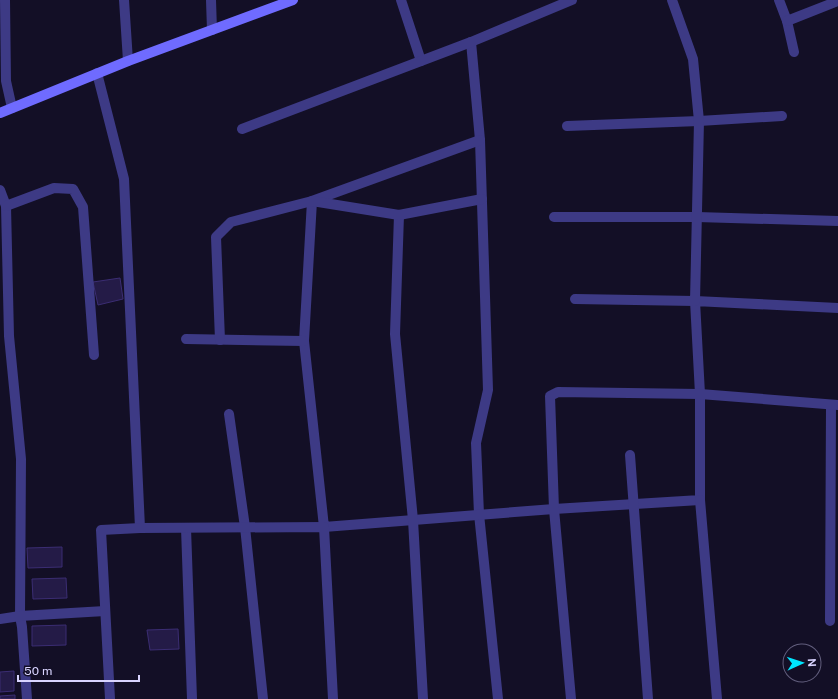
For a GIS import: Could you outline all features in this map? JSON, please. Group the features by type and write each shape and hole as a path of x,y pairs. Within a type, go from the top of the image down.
{"street":[{"path":"4,0 6,81 12,108"},
{"path":"124,0 128,61"},
{"path":"211,0 212,30"},
{"path":"0,113 128,61 293,0"},
{"path":"401,0 421,61"},
{"path":"242,129 472,42 572,0"},
{"path":"672,0 693,59 699,121 695,301 700,394 700,500 717,699"},
{"path":"778,0 787,21 794,52"},
{"path":"787,21 838,1"},
{"path":"472,42 480,140 488,390 476,443 478,514 498,699"},
{"path":"97,73 124,179 140,528"},
{"path":"567,126 782,116"},
{"path":"220,340 216,237 231,222 312,201 480,140"},
{"path":"6,206 54,188 73,189 83,207 94,355"},
{"path":"0,190 6,206 9,336 21,459 20,616 22,627 26,699"},
{"path":"312,201 399,215 482,199"},
{"path":"312,201 304,341 324,527 333,699"},
{"path":"399,215 395,334 413,520 423,699"},
{"path":"554,217 697,217 838,221"},
{"path":"575,299 695,301 838,308"},
{"path":"186,339 304,341"},
{"path":"571,699 554,508 550,396 558,392 700,394 835,405 830,622"},
{"path":"229,414 245,527 263,699"},
{"path":"630,455 648,699"},
{"path":"110,699 101,530 140,528 324,527 554,508 700,500"},
{"path":"186,528 192,699"},
{"path":"0,619 20,616 105,611"}],"building":[{"path":"120,278 123,299 98,305 93,282"},
{"path":"62,547 62,567 28,568 27,548"},
{"path":"66,578 67,598 33,599 32,579"},
{"path":"66,625 66,645 32,646 32,626"},
{"path":"178,629 179,649 150,650 147,630"},
{"path":"14,671 14,691 0,692 0,672"},
{"path":"15,695 15,699 0,699 0,696"}]}
